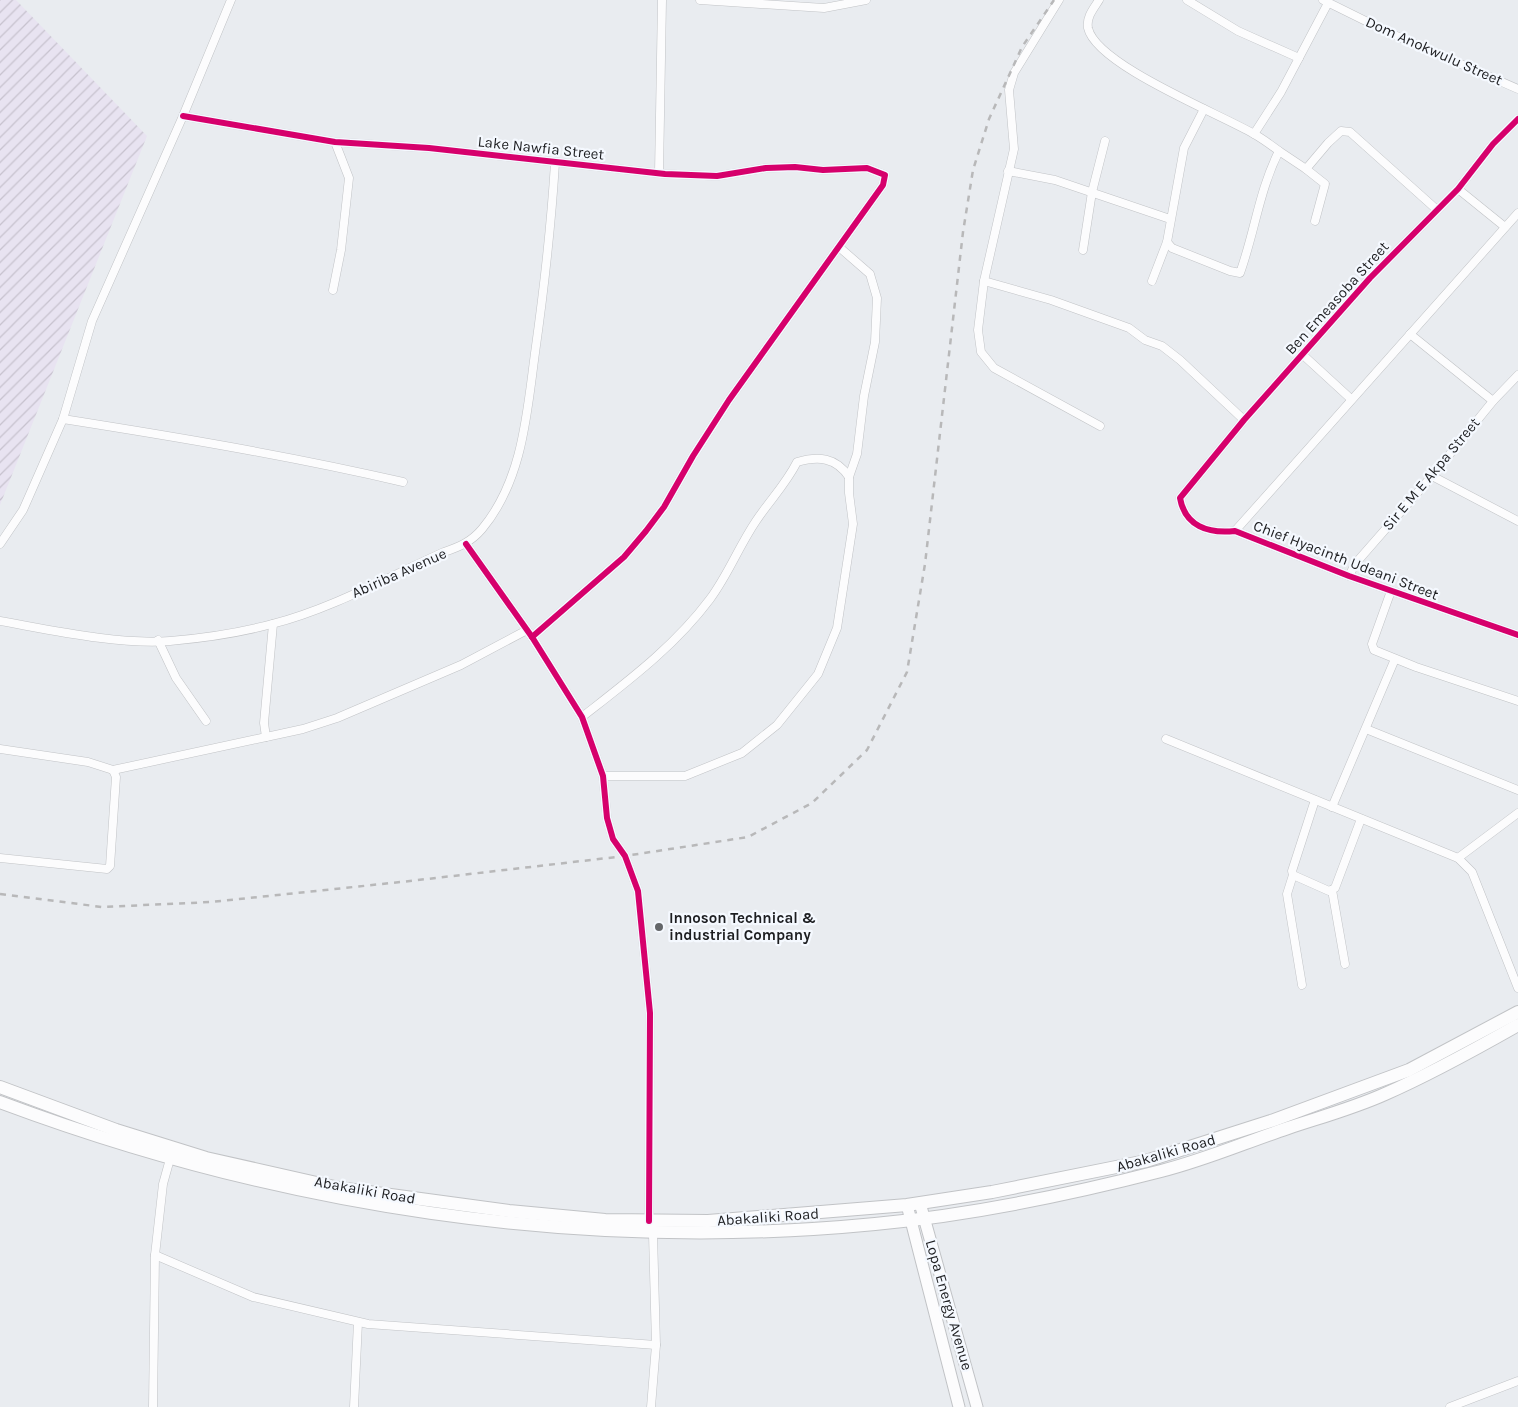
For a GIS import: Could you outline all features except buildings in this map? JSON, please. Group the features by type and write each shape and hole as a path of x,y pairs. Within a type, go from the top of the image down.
{"highway":[{"name":"Abakaliki Road","path":"0,1087 116,1130 206,1158 340,1188 509,1211 605,1220 651,1227 914,1204 992,1192 1146,1161 1202,1144 1409,1070 1518,1012"},
{"name":"Abakaliki Road","path":"0,1102 170,1159 352,1201 496,1222 651,1227 812,1229 924,1219 1001,1206 1108,1184 1192,1162 1384,1094 1453,1061 1518,1025"}],"main road":[{"name":"Lopa Energy Avenue","path":"914,1204 924,1219 977,1407"},
{"name":"Lopa Energy Avenue","path":"914,1204 911,1220 959,1407"}],"street":[{"path":"0,544 23,510 63,419 92,321 183,116 231,0"},
{"path":"658,173 662,0"},
{"path":"700,0 824,8 866,0"},
{"path":"1059,0 1014,73 1009,90 1014,149 984,281 978,330 981,352 994,368 1100,426"},
{"path":"1099,0 1088,18 1088,28 1093,39 1122,66 1254,134 1325,184 1315,221"},
{"path":"1186,0 1238,31 1299,58"},
{"path":"1254,134 1281,92 1325,1"},
{"name":"Dom Anokwulu Street","path":"1325,1 1392,34 1518,89"},
{"path":"1152,281 1167,242 1184,148 1204,109"},
{"name":"Lake Nawfia Street","path":"183,116 335,142 429,148 658,173 716,176 766,168 823,170 860,168 886,175 882,185 839,247"},
{"name":"Ben Emeasoba Street","path":"1180,498 1244,420 1370,278 1436,209 1458,189 1493,144 1518,118"},
{"path":"1306,169 1341,131 1350,132 1436,209"},
{"path":"1083,250 1092,192 1105,141"},
{"path":"333,290 349,178 335,142"},
{"path":"1167,242 1172,248 1230,271 1240,273 1249,248 1257,206 1268,172 1279,151"},
{"name":"Abiriba Avenue","path":"0,621 66,632 158,640 241,631 273,624 315,610 466,544 482,529 509,484 527,421 549,257 555,163"},
{"path":"1008,171 1055,180 1170,218"},
{"path":"1458,189 1505,227"},
{"path":"1235,531 1518,213"},
{"path":"532,637 624,557 646,531 664,507 693,456 729,400 839,247 870,274 877,298 875,342 864,396 856,454 849,477 848,493 852,524 837,628 818,674 786,715 742,753 686,776 603,776"},
{"path":"984,281 1051,300 1129,328 1145,340 1162,346 1180,360 1244,420"},
{"path":"1410,334 1493,401"},
{"path":"1303,355 1351,399"},
{"name":"Sir E M E Akpa Street","path":"1349,576 1355,564 1432,476 1493,401 1518,375"},
{"path":"63,419 196,440 403,482"},
{"path":"582,717 641,671 671,643 710,599 756,520 786,483 797,462 810,458 834,462 843,468 849,477"},
{"path":"1432,476 1518,521"},
{"name":"Chief Hyacinth Udeani Street","path":"1180,498 1182,510 1188,519 1200,526 1220,533 1235,531 1349,576 1518,635"},
{"path":"466,544 532,637 582,717 603,776 607,818 613,839 625,856 638,891 650,1013 651,1227 656,1345 651,1407"},
{"path":"1391,591 1372,648 1395,660 1518,701"},
{"path":"266,737 264,723 273,624"},
{"path":"0,749 88,762 113,770 266,737 337,718 462,665 526,630"},
{"path":"158,640 176,678 206,721"},
{"path":"1332,807 1395,660"},
{"path":"1366,729 1518,790"},
{"path":"1166,739 1458,858 1472,872 1518,988"},
{"path":"0,858 107,869 110,866 116,777 113,770"},
{"path":"1302,985 1287,894 1293,875 1292,867 1315,800"},
{"path":"1458,858 1518,813"},
{"path":"1345,964 1332,890 1361,819"},
{"path":"1293,875 1332,890"},
{"path":"153,1407 155,1255 163,1184 170,1159"},
{"path":"155,1255 253,1297 358,1322 656,1345"},
{"path":"354,1407 358,1322"},
{"path":"1450,1407 1518,1381"}],"shaded area":[{"path":"0,0 16,0 147,136 0,505"}],"railway":[{"path":"0,894 102,907 211,902 401,882 625,856 748,837 812,803 867,750 907,672 925,564 963,232 973,170 989,119 1022,47 1054,0"}],"cycle path":[{"path":"183,116 335,142 429,148 665,174 717,176 766,168 795,167 823,170 867,168 885,175 883,185 729,400 693,456 664,507 646,531 624,557 532,637"},
{"path":"1518,119 1493,144 1458,189 1370,278 1244,420 1180,498 1187,515 1192,522 1199,526 1216,531 1235,531 1349,576 1518,635"},
{"path":"466,544 532,637 582,717 603,776 607,818 613,839 625,856 638,891 650,1013 649,1221"}],"place":[{"name":"Innoson Technical & industrial Company","path":"659,927"}]}
